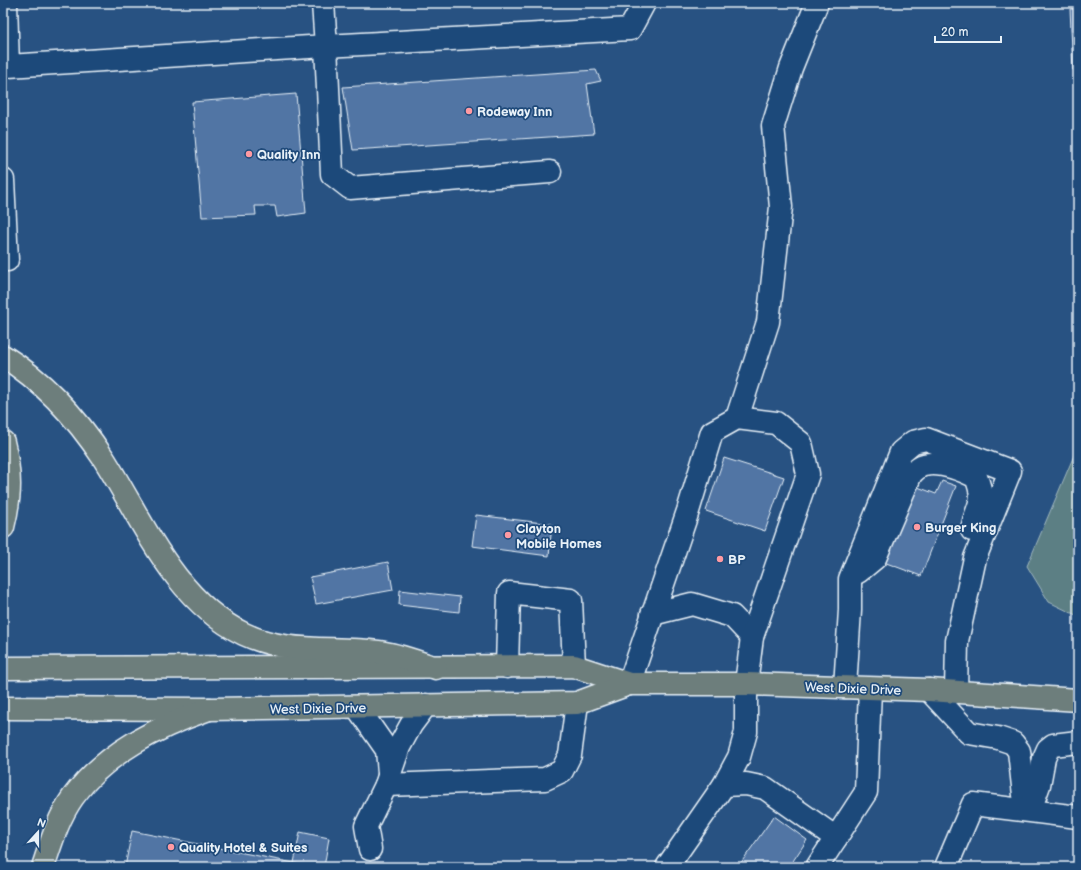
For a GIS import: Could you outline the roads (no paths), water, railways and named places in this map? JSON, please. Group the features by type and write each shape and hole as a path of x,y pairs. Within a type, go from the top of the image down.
{"main road":[{"path":"3,356 36,380 52,394 79,425 103,459 170,567 196,599 225,623 264,642 285,647 378,652 436,668"},
{"path":"3,442 9,464 10,485 8,505 3,527"},
{"name":"West Dixie Drive","path":"3,668 436,668 574,666 628,684 746,684 929,690 1078,700"},
{"name":"West Dixie Drive","path":"3,708 209,709 577,703 628,684"},
{"path":"44,867 59,822 73,798 90,777 107,762 151,733 174,721 209,709"}],"lane":[{"path":"6,3 6,73 326,46 630,29 644,3"},
{"path":"323,3 332,174 350,188 550,172"},
{"path":"738,418 768,322 781,206 773,126 791,68 817,3"},
{"path":"3,180 7,260"},
{"path":"628,684 712,432 738,418 776,423 802,443 808,474 752,637 746,684 746,732 739,757 724,785 671,864"},
{"path":"845,688 850,610 850,579 901,452 913,442 926,439 1010,471 975,558 957,642 956,692"},
{"path":"850,579 875,558 911,474 922,465 938,464 963,470 976,477 982,490 982,496 972,528 970,541 975,558"},
{"path":"507,667 509,593 571,600 574,666"},
{"path":"652,614 692,604 732,616 752,637"},
{"path":"817,867 866,792 870,689"},
{"path":"929,690 969,733 998,738 1013,743 1019,751 1024,795 1030,810"},
{"path":"388,779 545,778 562,771 570,756 577,703"},
{"path":"370,850 366,826 388,779 399,747 411,725 426,706"},
{"path":"357,707 387,750 388,779"},
{"path":"1030,810 1039,785 1044,758 1048,748 1053,745 1078,742"},
{"path":"724,785 746,784 765,788 836,838"},
{"path":"946,867 973,804 1078,817"},
{"path":"800,867 815,846 836,838"}],"place":[{"name":"Rodeway Inn","path":"469,111"},
{"name":"Quality Inn","path":"249,154"},
{"name":"Burger King","path":"917,527"},
{"name":"Clayton Mobile Homes","path":"508,535"},
{"name":"BP","path":"720,559"},
{"name":"Quality Hotel & Suites","path":"171,847"}]}
